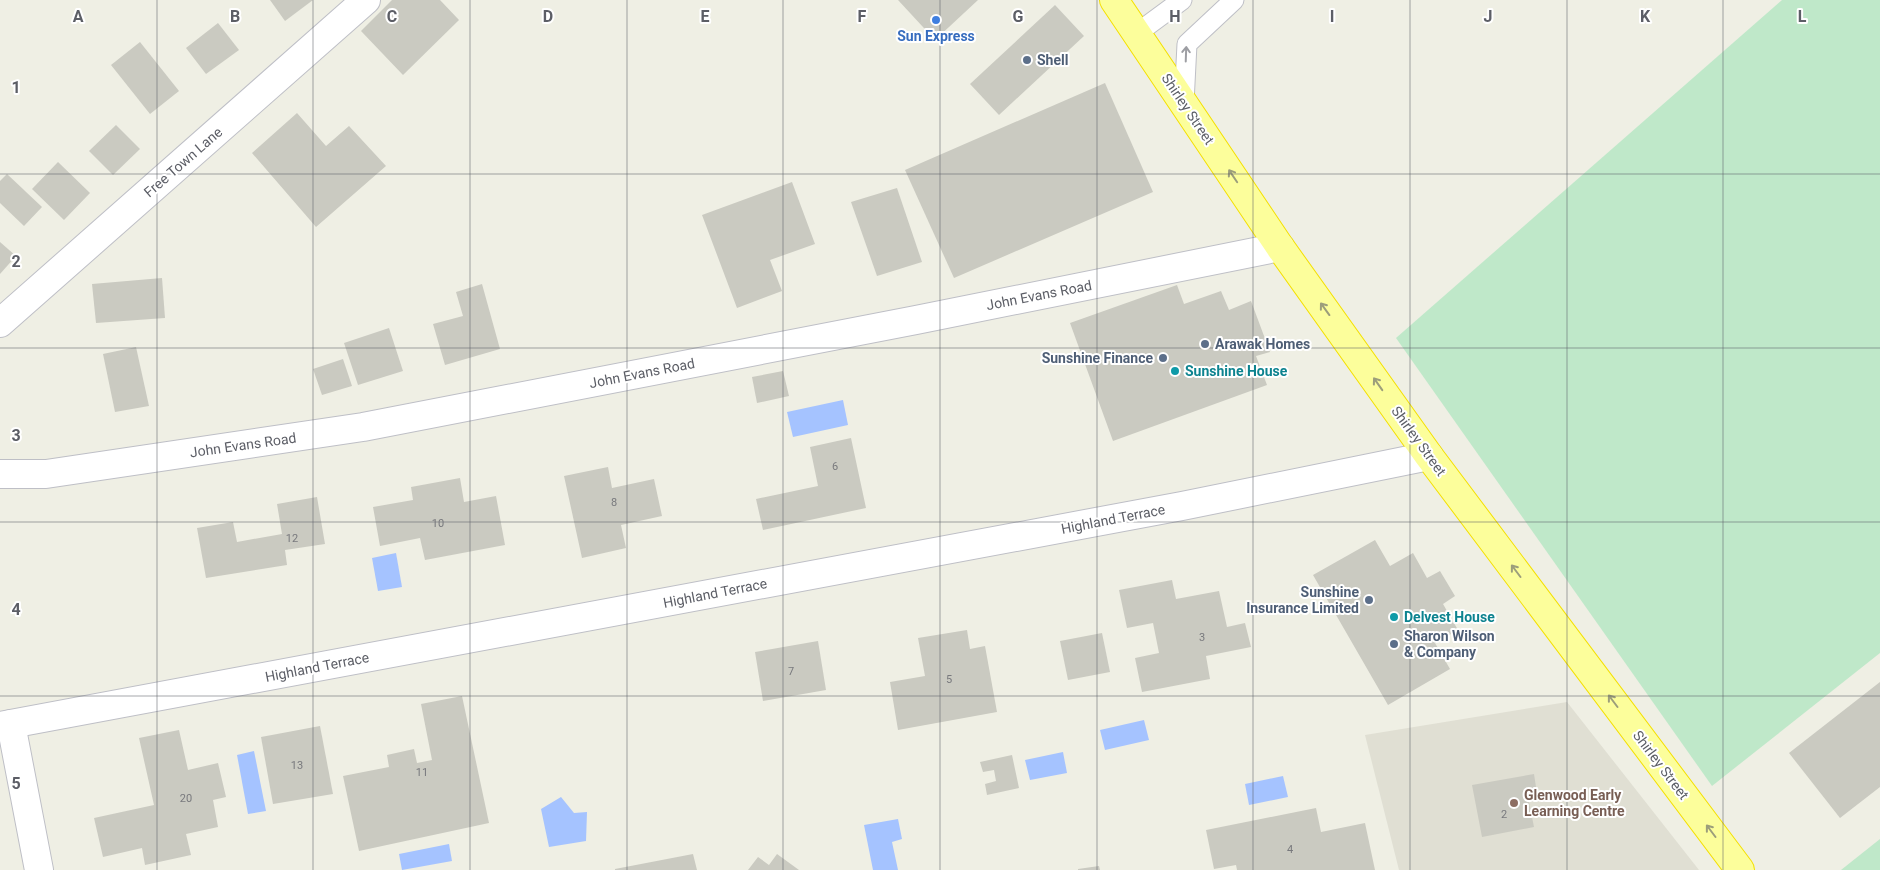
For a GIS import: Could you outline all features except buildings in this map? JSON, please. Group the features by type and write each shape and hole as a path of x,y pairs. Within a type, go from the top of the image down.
{"highway":[{"name":"Shirley Street","path":"1114,0 1280,247 1429,456 1740,870"}],"street":[{"name":"Free Town Lane","path":"0,323 366,0"},
{"name":"John Evans Road","path":"0,474 46,474 363,427 916,320 1280,247"},
{"name":"Highland Terrace","path":"5,725 1182,506 1429,456"},
{"path":"5,725 39,870"}],"lane":[{"path":"1136,34 1182,0"},
{"path":"1184,103 1186,44 1234,0"}],"shaded area":[{"name":"Glenwood Early Learning Centre","path":"1567,702 1699,870 1399,870 1365,735"}],"green space":[{"path":"1782,0 1880,0 1880,653 1712,786 1396,338"},
{"path":"1880,839 1880,870 1841,870"}],"water":[{"path":"843,400 848,425 793,437 787,412"},
{"path":"396,553 402,587 378,591 372,558"},
{"path":"1144,720 1149,740 1105,750 1100,730"},
{"path":"254,751 266,811 248,814 237,755"},
{"path":"1063,752 1067,773 1030,780 1025,760"},
{"path":"1283,776 1288,797 1249,805 1245,784"},
{"path":"561,797 574,813 587,812 586,841 549,847 541,809"},
{"path":"898,819 902,839 892,842 898,870 873,870 864,825"},
{"path":"449,844 452,861 402,870 399,854"}],"place":[{"name":"Sun Express","path":"936,20"},
{"name":"Shell","path":"1027,60"},
{"name":"Arawak Homes","path":"1205,344"},
{"name":"Sunshine Finance","path":"1163,358"},
{"name":"Sunshine House","path":"1175,371"},
{"name":"Sunshine Insurance Limited","path":"1369,600"},
{"name":"Delvest House","path":"1394,617"},
{"name":"Sharon Wilson & Company","path":"1394,644"},
{"name":"Glenwood Early Learning Centre","path":"1514,803"}]}
